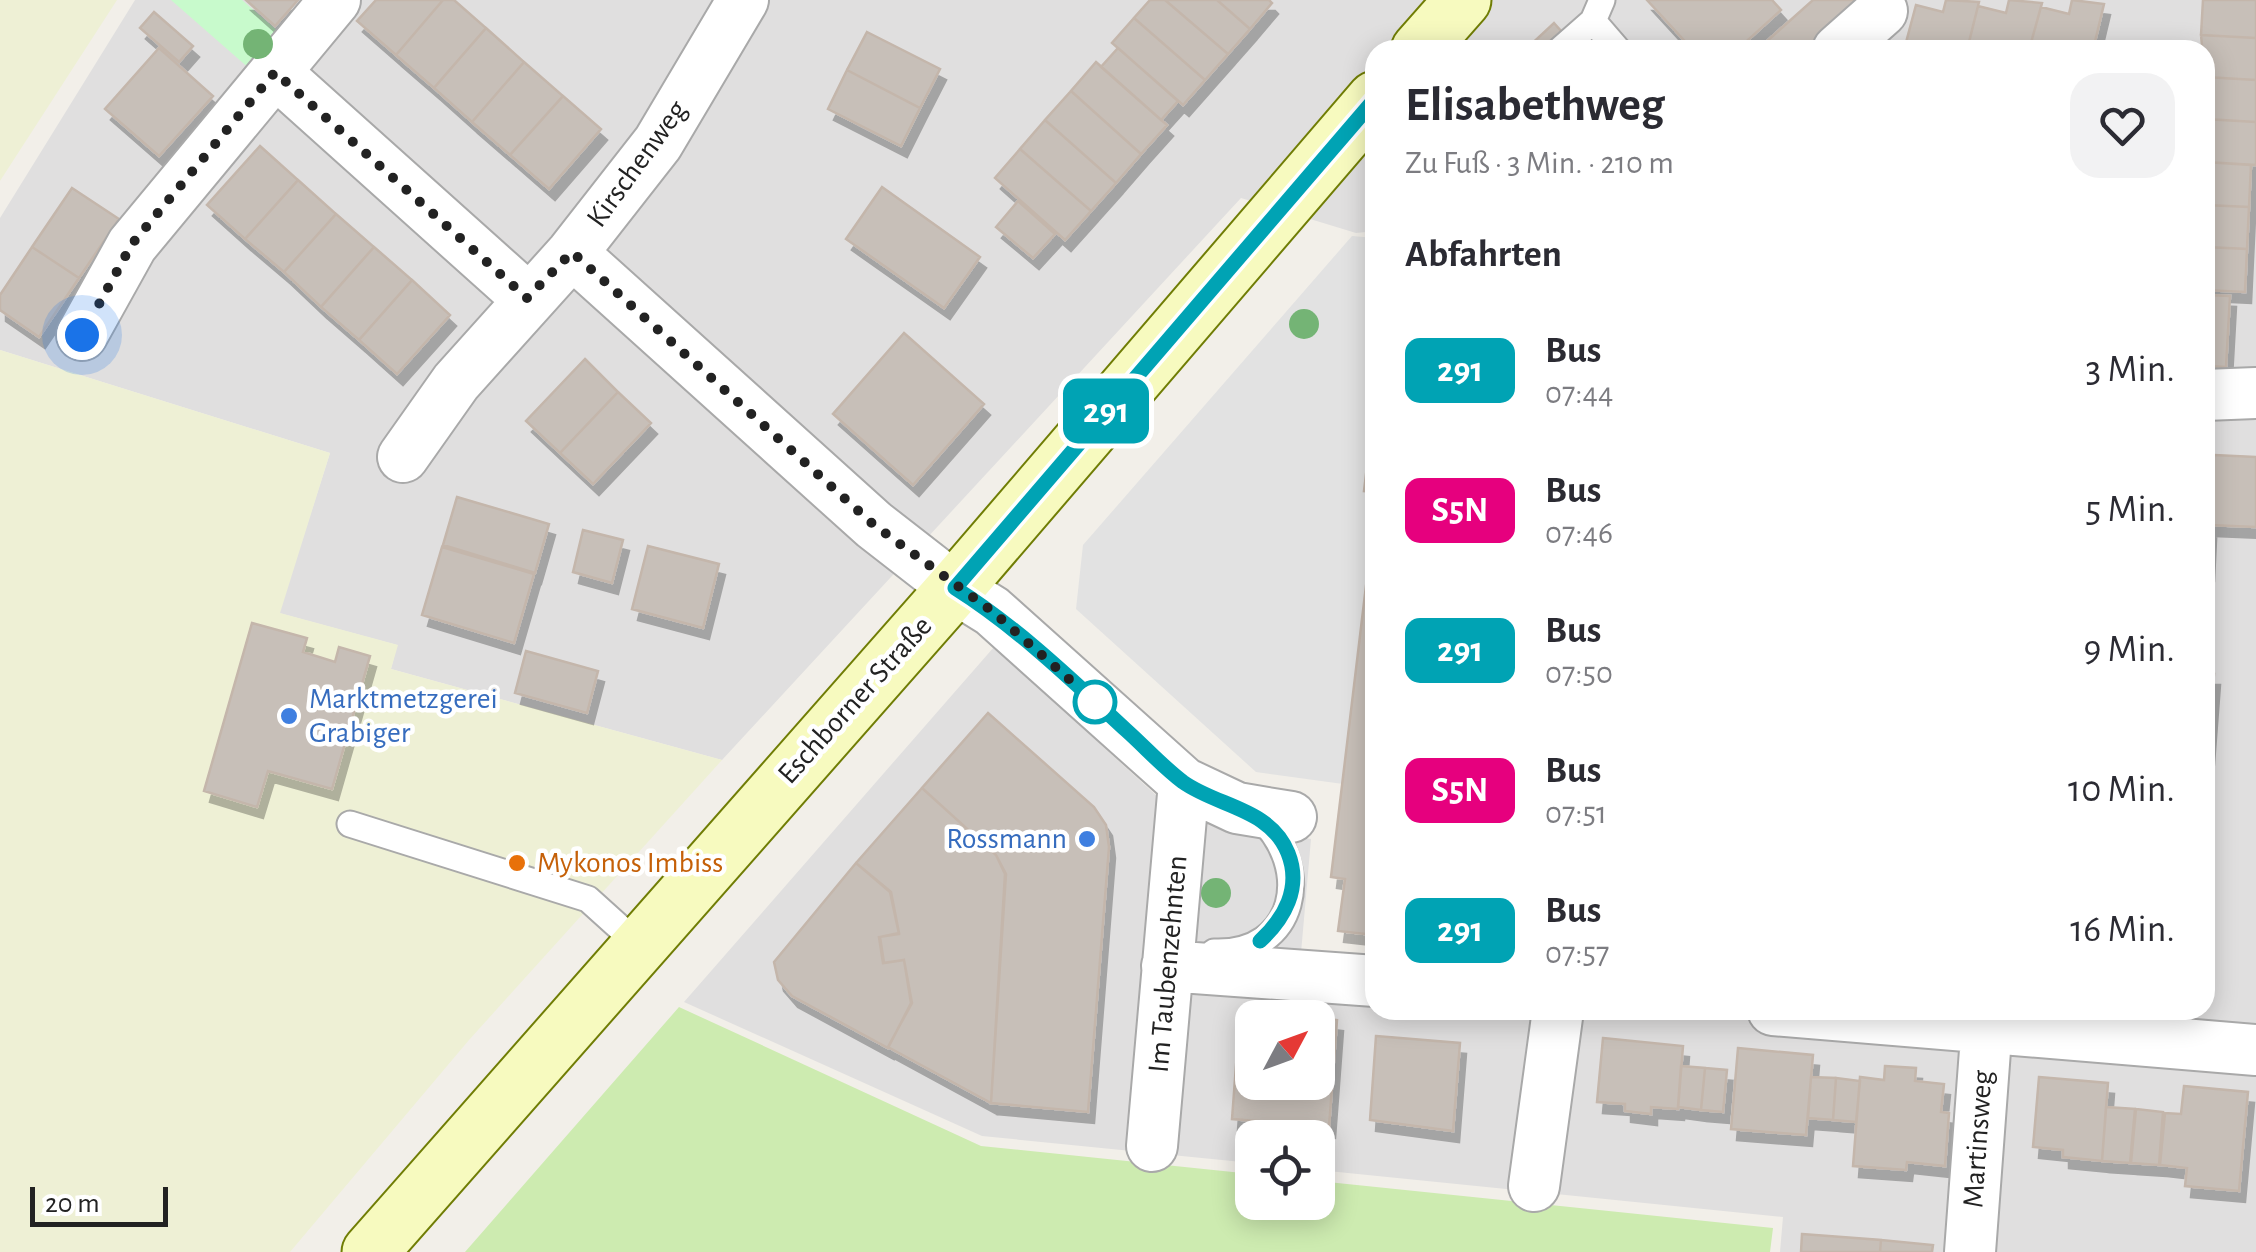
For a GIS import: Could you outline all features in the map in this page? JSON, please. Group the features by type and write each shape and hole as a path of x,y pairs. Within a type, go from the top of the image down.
{"main road":[{"path":"1427,40 1463,0"},
{"name":"Eschborner Straße","path":"370,1252 955,588 1355,147 1365,124"}],"street":[{"path":"82,335 132,244 335,0"},
{"name":"Kirschenweg","path":"404,457 456,382 572,252 658,142 743,0"},
{"path":"1849,40 1882,11"},
{"path":"275,72 527,298"},
{"path":"572,252 874,525 955,588 992,611 1184,783 1237,808 1291,817"},
{"path":"2215,395 2256,393"},
{"name":"Im Taubenzehnten","path":"1152,1146 1184,783"},
{"path":"1169,948 1365,979"},
{"path":"1534,1186 1557,1020"},
{"name":"Martinsweg","path":"1970,1252 1987,1020"},
{"path":"2004,1020 2256,1050"}],"lane":[{"path":"1569,40 1597,11 1613,40"},
{"path":"1169,948 1219,953 1260,941 1278,925 1289,903 1293,879 1289,854 1276,833 1258,816 1237,808"},
{"path":"350,824 588,899 638,945"}],"shaded area":[{"path":"135,0 2256,0 2256,1252 1780,1252 1783,1217 1335,1172 1335,1120 1235,1120 1235,1161 982,1136 684,1002 994,647 1181,818 1311,839 1301,953 1365,958 1365,1020 2215,1020 2215,40 1365,40 1365,232 1356,233 1241,198 722,760 391,669 397,645 279,613 330,453 0,350 0,218"},
{"path":"1352,236 1365,237 1365,596 1343,784 1256,772 1076,609 1083,545"}],"green space":[{"path":"0,0 117,0 0,181"},
{"path":"171,0 242,0 281,34 251,70"},
{"path":"0,350 330,453 280,613 398,645 391,669 722,760 469,1040 290,1252 0,1252"},
{"path":"679,1007 981,1146 1235,1172 1235,1220 1335,1220 1335,1183 1773,1228 1770,1252 465,1252"}],"building":[{"path":"246,0 298,0 275,26"},
{"path":"376,0 443,0 396,55 357,21"},
{"path":"443,0 454,0 486,28 434,88 396,55"},
{"path":"1150,0 1165,0 1228,54 1205,80 1134,18"},
{"path":"1165,0 1217,0 1250,29 1228,54"},
{"path":"1217,0 1269,0 1272,3 1250,29"},
{"path":"1647,0 1772,0 1781,10 1748,40 1684,40"},
{"path":"1813,0 1866,0 1822,40 1768,40"},
{"path":"1946,0 1979,2 1970,40 1907,40 1916,5 1943,12"},
{"path":"2009,0 2042,3 2032,40 1970,40 1978,6 2006,13"},
{"path":"2072,0 2104,4 2095,40 2032,40 2041,7 2069,14"},
{"path":"2203,0 2256,0 2256,38 2201,35"},
{"path":"154,12 193,46 179,62 140,28"},
{"path":"1134,18 1205,80 1183,105 1112,43"},
{"path":"1554,23 1569,40 1536,40"},
{"path":"486,28 524,62 472,122 434,88"},
{"path":"867,32 940,69 920,108 847,70"},
{"path":"2201,35 2256,38 2256,80 2215,78 2215,40 2201,40"},
{"path":"159,48 213,96 159,156 105,109"},
{"path":"1118,48 1178,101 1161,120 1101,67"},
{"path":"524,62 563,96 510,155 472,122"},
{"path":"1096,62 1167,125 1141,154 1071,91"},
{"path":"847,70 920,108 901,146 828,109"},
{"path":"2215,78 2256,80 2256,122 2215,120"},
{"path":"1071,91 1141,154 1116,183 1045,120"},
{"path":"563,96 601,129 549,189 510,155"},
{"path":"1045,120 1116,183 1091,211 1020,149"},
{"path":"2215,120 2256,122 2256,165 2215,163"},
{"path":"260,146 298,180 245,239 207,205"},
{"path":"1020,149 1091,211 1065,240 995,178"},
{"path":"2215,163 2251,165 2249,207 2215,205"},
{"path":"298,180 336,214 284,272 245,239"},
{"path":"882,187 980,257 944,308 846,239"},
{"path":"72,188 119,219 79,278 32,247"},
{"path":"1018,201 1055,234 1033,258 996,227"},
{"path":"2215,205 2249,207 2247,249 2215,247"},
{"path":"336,214 374,247 321,307 284,272"},
{"path":"32,247 79,278 39,337 0,310 0,295"},
{"path":"374,247 412,280 359,340 321,307"},
{"path":"2215,247 2247,249 2245,292 2215,290"},
{"path":"412,280 450,315 397,374 359,340"},
{"path":"2215,295 2230,296 2226,367 2215,366"},
{"path":"904,333 984,404 913,485 833,414"},
{"path":"585,359 618,392 560,453 526,421"},
{"path":"618,392 651,423 593,484 560,453"},
{"path":"2215,455 2256,457 2256,527 2215,525"},
{"path":"457,497 549,524 535,573 443,545"},
{"path":"583,530 623,540 612,583 573,572"},
{"path":"648,546 719,564 703,628 632,609"},
{"path":"442,547 534,574 514,643 422,615"},
{"path":"1365,594 1365,934 1338,931 1345,879 1331,877"},
{"name":"Marktmetzgerei Grabiger","path":"252,623 307,638 303,652 335,662 339,647 370,656 332,789 268,771 257,807 204,791"},
{"path":"526,651 598,671 587,713 515,693"},
{"path":"988,713 1094,807 1106,825 1109,847 1088,1112 991,1103 1006,874 996,855 922,788"},
{"path":"922,788 996,855 1005,874 991,1103 888,1047 912,1003 904,960 884,963 880,937 899,933 891,892 856,863"},
{"path":"856,863 890,892 899,934 879,937 883,963 904,960 911,1003 888,1048 792,996 778,980 774,962"},
{"path":"1376,1036 1460,1043 1453,1131 1370,1120"},
{"path":"1603,1038 1683,1046 1678,1109 1651,1107 1651,1114 1625,1111 1625,1104 1597,1102"},
{"path":"1738,1048 1813,1055 1806,1135 1731,1129"},
{"path":"1681,1066 1705,1068 1701,1110 1678,1107"},
{"path":"1885,1066 1916,1068 1915,1081 1944,1084 1941,1112 1949,1113 1945,1166 1907,1162 1906,1170 1853,1166 1860,1077 1884,1080"},
{"path":"1705,1068 1727,1070 1723,1112 1701,1110"},
{"path":"1811,1077 1836,1078 1833,1120 1808,1118"},
{"path":"2039,1077 2108,1083 2102,1161 2063,1157 2063,1150 2033,1147"},
{"path":"1836,1078 1860,1081 1856,1122 1833,1120"},
{"path":"1235,1079 1235,1100 1331,1100 1330,1120 1232,1119"},
{"path":"2184,1086 2248,1092 2239,1191 2185,1186 2187,1168 2160,1165 2165,1113 2181,1114"},
{"path":"2106,1107 2135,1109 2130,1163 2102,1161"},
{"path":"2136,1109 2163,1112 2159,1165 2131,1163"},
{"path":"1802,1234 1881,1240 1880,1252 1801,1252"},
{"path":"1881,1240 1933,1245 1932,1252 1880,1252"}],"bus line":[{"name":"291","path":"1260,941 1278,925 1289,903 1293,879 1289,854 1276,833 1258,816 1184,783 992,611 955,588 1365,110"}],"place":[{"name":"Marktmetzgerei Grabiger","path":"289,716"},
{"name":"Rossmann","path":"1087,839"},
{"name":"Mykonos Imbiss","path":"517,863"}],"route":[{"path":"82,335 132,244 275,72 527,298 572,252 874,525 955,588 992,611 1095,702"}]}
